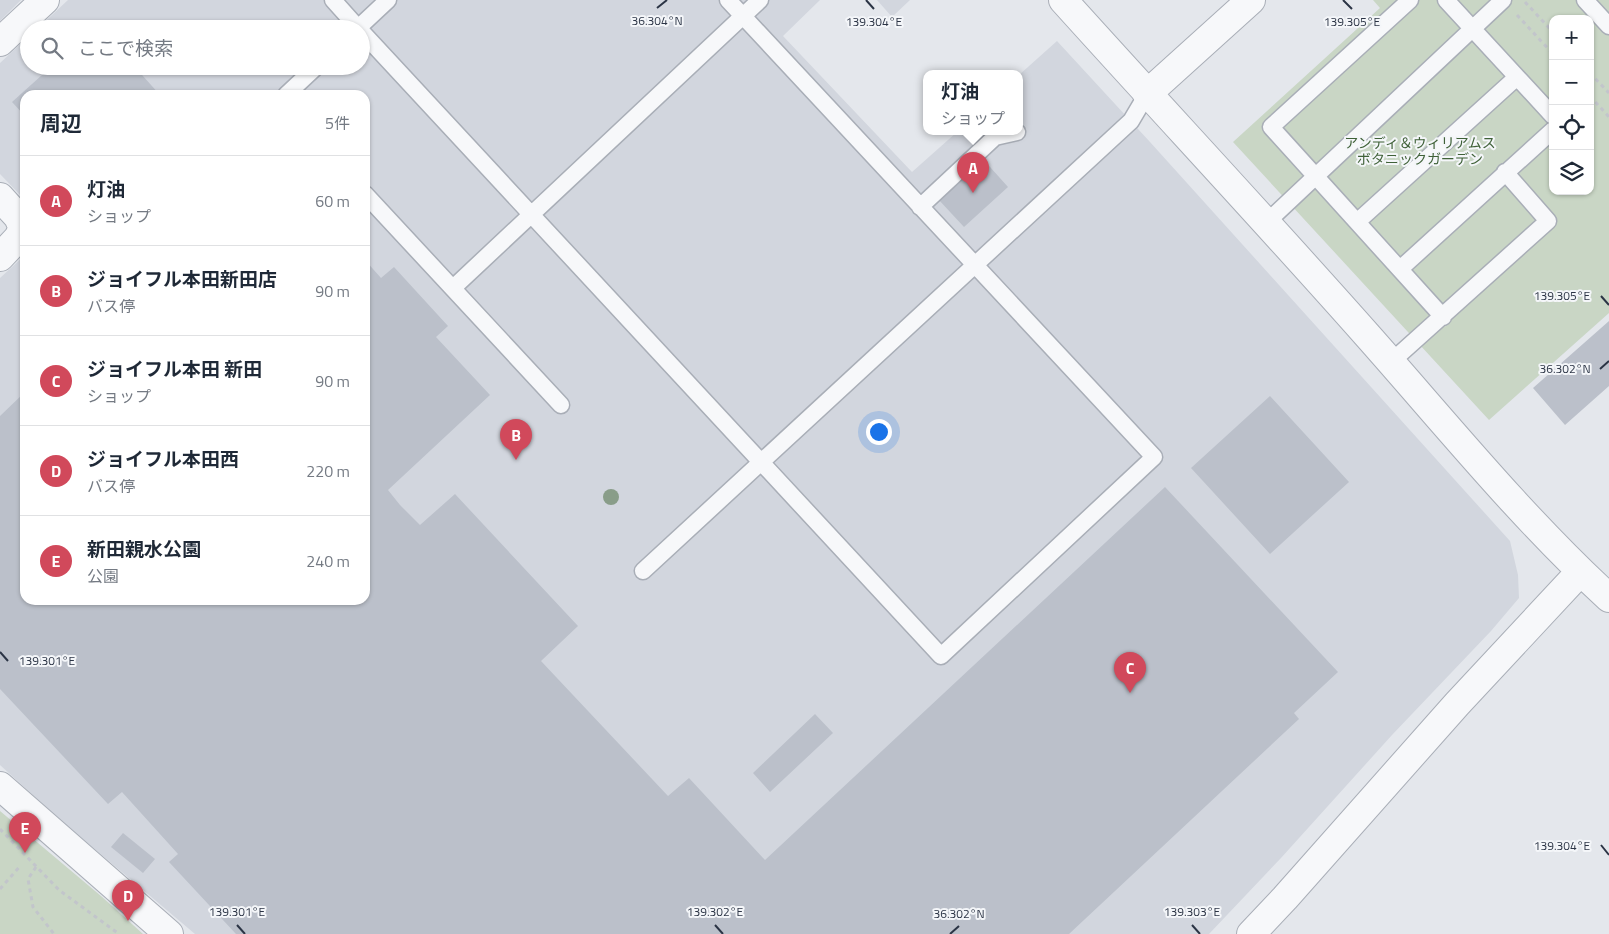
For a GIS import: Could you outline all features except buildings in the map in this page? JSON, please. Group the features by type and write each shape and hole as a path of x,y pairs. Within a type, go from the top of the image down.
{"street":[{"path":"24,20 45,0"},
{"path":"1063,0 1147,94 1267,222 1485,469 1580,572 1609,598"},
{"path":"1147,94 1251,0"},
{"path":"0,42 20,23"},
{"path":"0,197 20,221"},
{"path":"0,256 20,234"},
{"path":"1252,934 1457,704 1580,572"},
{"path":"0,786 169,934"}],"lane":[{"path":"333,0 351,20"},
{"path":"368,20 388,0"},
{"path":"370,41 941,656 1154,457 728,0"},
{"path":"453,288 760,0"},
{"path":"1410,0 1271,127 1442,317"},
{"path":"1446,0 1549,112"},
{"path":"1267,222 1503,0"},
{"path":"1585,0 1609,26"},
{"path":"291,90 307,75"},
{"path":"1357,222 1517,77"},
{"path":"643,571 1131,121 1147,94"},
{"path":"1400,269 1549,134"},
{"path":"920,206 995,137 1004,135"},
{"path":"1391,362 1548,221 1505,172"},
{"path":"370,199 561,405"}],"path":[{"path":"1523,0 1549,28"},
{"path":"1516,14 1549,50"},
{"path":"1594,77 1609,93"},
{"path":"1594,100 1609,117"},
{"path":"0,829 59,890 119,934"},
{"path":"0,890 21,866"},
{"path":"36,867 28,879 33,907 54,934"}],"shaded area":[{"path":"0,0 21,0 0,21"},
{"path":"68,0 820,0 783,36 912,172 954,135 1023,135 1023,71 1057,41 1510,541 1518,575 1519,598 1491,631 1392,735 1281,858 1209,934 195,934 58,818 0,765 0,278 20,260 20,605 370,605 370,90 20,90 20,195 0,174 0,63 20,44 20,75 370,75 370,20 47,20"},
{"path":"877,0 910,0 892,17"}],"green space":[{"name":"アンディ＆ウィリアムス ボタニックガーデン","path":"1373,0 1609,0 1609,313 1489,420 1233,142 1380,8"},
{"path":"0,811 101,896 143,934 0,934"}],"place":[{"name":"灯油","path":"973,193"},
{"name":"ジョイフル本田新田店","path":"516,460"},
{"name":"ジョイフル本田 新田","path":"1130,693"},
{"name":"新田親水公園","path":"25,853"},
{"name":"ジョイフル本田西","path":"128,921"}]}
